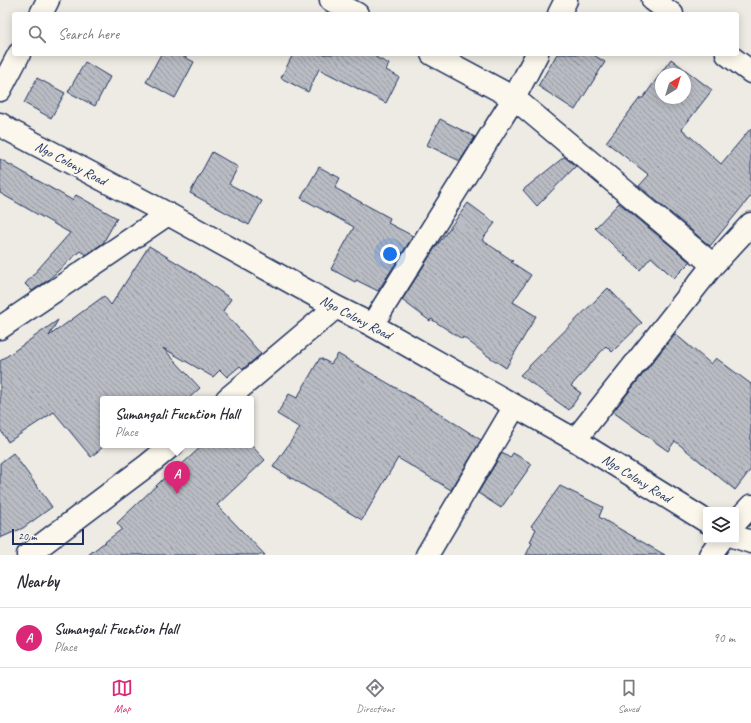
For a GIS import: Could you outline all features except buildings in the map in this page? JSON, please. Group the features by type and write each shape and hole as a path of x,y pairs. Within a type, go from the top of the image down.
{"street":[{"path":"42,12 48,0"},
{"path":"331,0 353,12"},
{"path":"560,12 566,0"},
{"path":"653,0 669,12"},
{"path":"0,90 18,56"},
{"path":"436,56 514,98 713,265"},
{"path":"372,325 514,98 536,56"},
{"path":"730,56 751,72"},
{"name":"Ngo Colony Road","path":"3,130 168,214 336,307 372,325 575,440 703,519"},
{"path":"0,328 168,214"},
{"path":"575,440 713,265 751,224"},
{"path":"231,396 336,307"},
{"path":"427,555 515,406"},
{"path":"28,555 168,448"},
{"path":"739,519 751,506"},
{"path":"739,538 751,542"},
{"path":"710,555 719,543"},
{"path":"747,555 751,550"}],"place":[{"name":"Sumangali Fucntion Hall","path":"177,494"}]}
